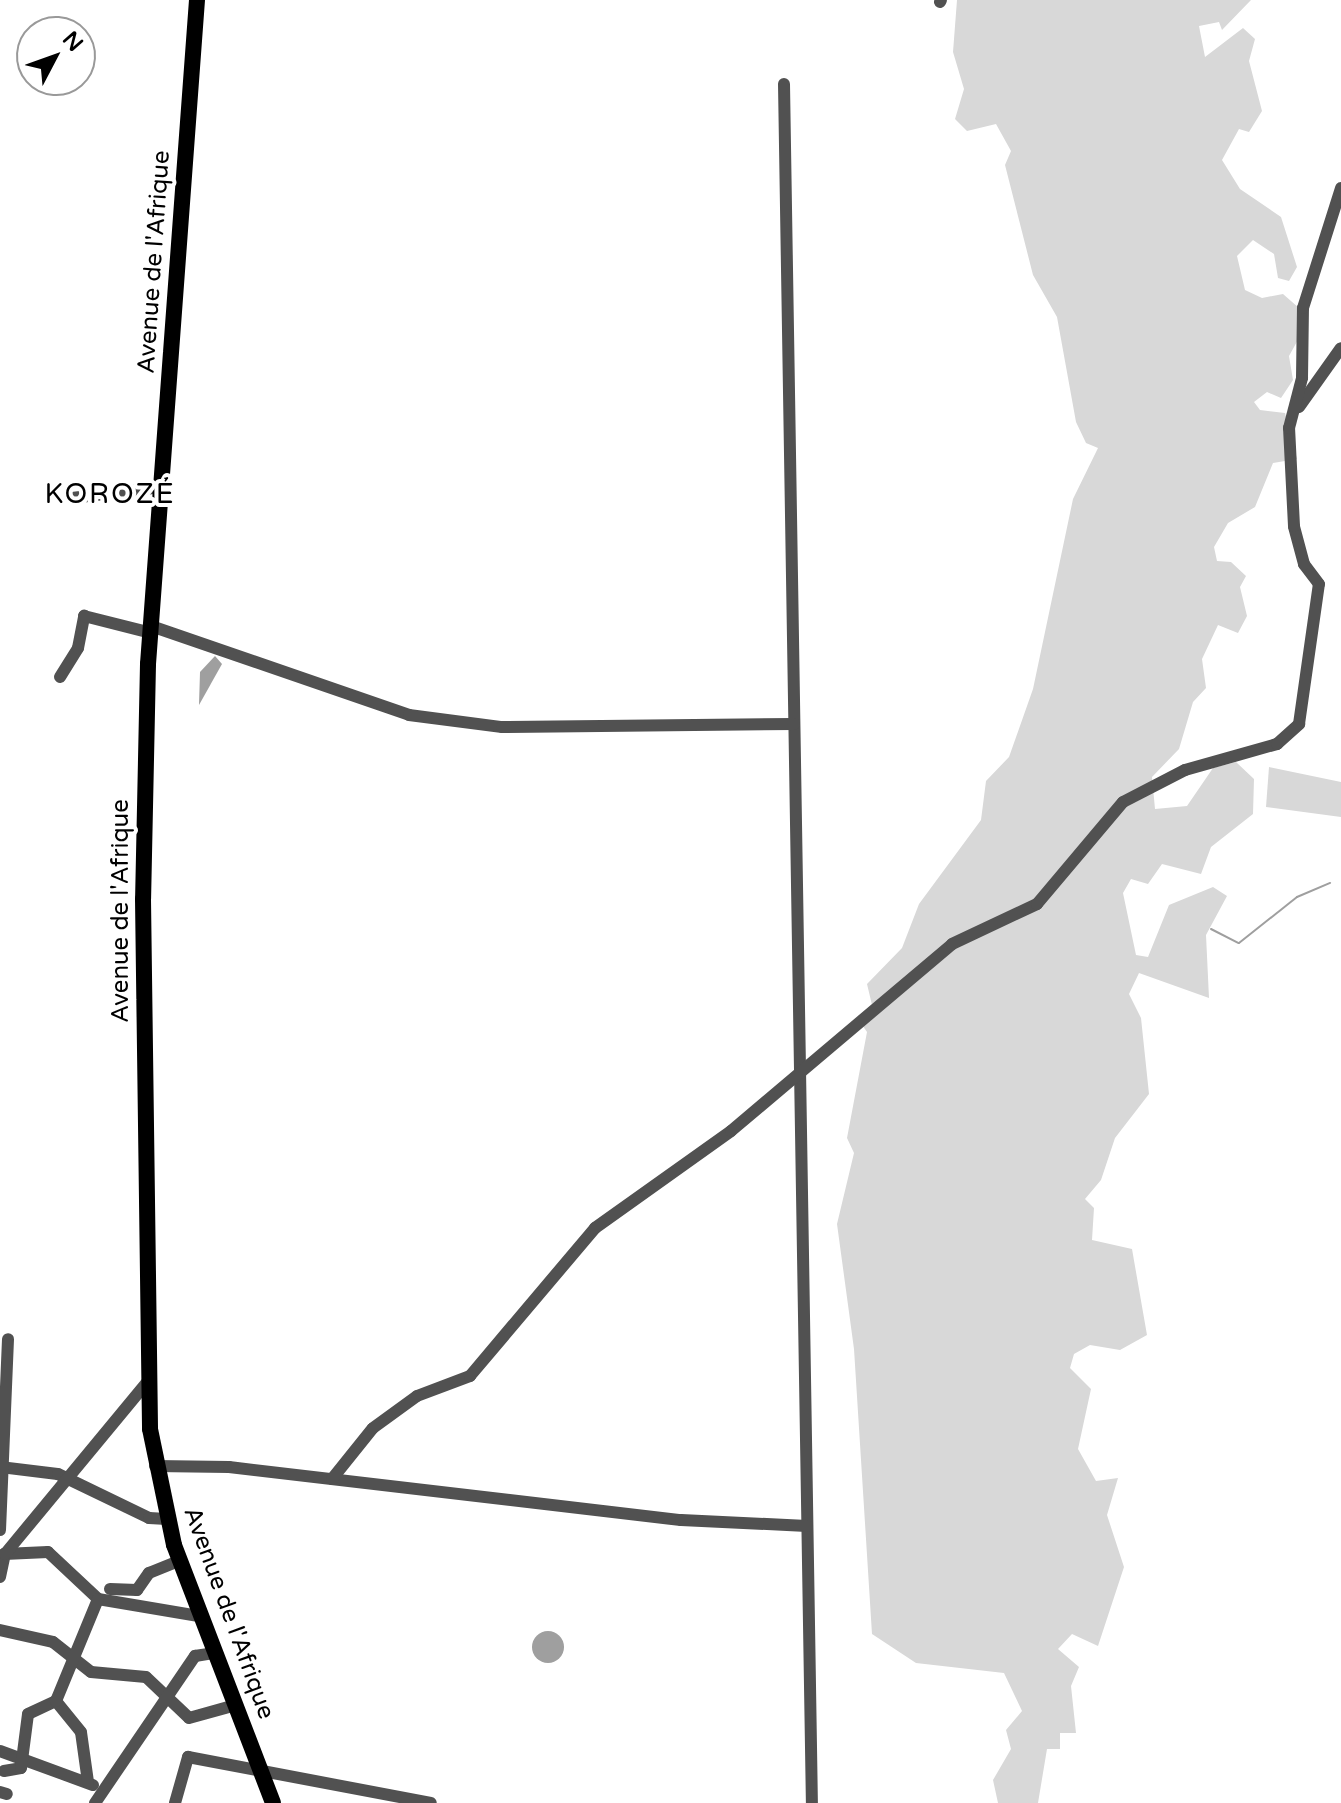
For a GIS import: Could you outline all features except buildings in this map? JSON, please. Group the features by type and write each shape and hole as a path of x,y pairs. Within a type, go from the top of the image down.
{"main road":[{"name":"Avenue de l'Afrique","path":"197,0 151,630 143,899 149,1380 155,1466 179,1561 273,1803"}],"street":[{"path":"784,84 812,1803"},
{"path":"332,1479 373,1428 417,1396 470,1376 595,1228 731,1131 952,944 1037,904 1123,802 1185,770 1277,744 1299,724 1309,690 1309,614 1319,591 1294,528 1293,416 1302,378 1303,308 1341,188"},
{"path":"1293,416 1341,348"},
{"path":"72,498 161,487"},
{"path":"60,677 78,648 84,616 151,630 409,715 502,727 794,724"},
{"path":"0,1530 8,1339"},
{"path":"0,1577 2,1551 70,1481 149,1380"},
{"path":"155,1466 332,1479 681,1520 807,1526"},
{"path":"4,1468 70,1481 167,1519"},
{"path":"2,1551 48,1552 98,1599 199,1616"},
{"path":"141,1587 149,1573 179,1561"},
{"path":"110,1589 141,1587 156,1591"},
{"path":"4,1771 21,1768 28,1714 56,1701 71,1655 98,1599"},
{"path":"0,1630 53,1642 103,1676 146,1677 166,1697 197,1719 236,1705"},
{"path":"94,1786 195,1656 215,1653"},
{"path":"56,1701 81,1732 95,1803"},
{"path":"0,1751 23,1755 94,1786"},
{"path":"172,1754 261,1767 431,1803"},
{"path":"175,1803 188,1757"}],"shaded area":[{"path":"957,0 1251,0 1222,30 1219,22 1199,26 1205,57 1243,28 1255,39 1249,61 1262,111 1249,132 1239,129 1222,160 1240,189 1281,217 1297,267 1289,281 1278,278 1274,254 1253,240 1237,256 1245,290 1262,298 1283,294 1299,308 1299,338 1289,356 1293,380 1281,398 1267,392 1254,402 1260,410 1285,413 1297,459 1273,463 1255,507 1228,523 1214,547 1217,561 1231,562 1246,576 1240,587 1247,616 1238,633 1218,625 1202,659 1206,688 1193,702 1179,749 1152,777 1155,809 1187,806 1213,768 1236,762 1254,779 1253,814 1211,847 1201,874 1162,864 1148,884 1131,879 1123,893 1136,955 1148,957 1169,905 1213,887 1227,896 1206,935 1209,998 1139,973 1129,994 1141,1018 1149,1094 1115,1138 1101,1180 1085,1199 1094,1208 1092,1240 1132,1249 1147,1335 1120,1350 1090,1345 1074,1354 1070,1368 1091,1389 1078,1449 1096,1481 1118,1478 1107,1515 1124,1567 1098,1646 1072,1634 1058,1649 1079,1667 1071,1686 1076,1733 1060,1733 1060,1749 1047,1749 1038,1803 998,1803 993,1780 1011,1749 1006,1730 1022,1711 1004,1673 916,1663 872,1634 854,1349 837,1224 854,1153 847,1138 867,1032 858,1019 872,1005 867,984 902,948 919,904 981,820 986,781 1009,757 1033,689 1073,499 1098,448 1086,443 1076,422 1057,317 1033,275 1005,165 1011,151 996,124 967,131 955,119 964,89 953,52"},
{"path":"215,656 222,664 199,705 200,672"},
{"path":"1269,767 1341,782 1341,817 1266,807"},
{"path":"548,1631 559,1636 564,1647 559,1658 548,1663 537,1658 532,1647 537,1636"}],"waterway":[{"path":"1211,929 1239,943 1297,897 1330,883"}],"district":[{"name":"KOROZÉ","path":"110,494"}]}
